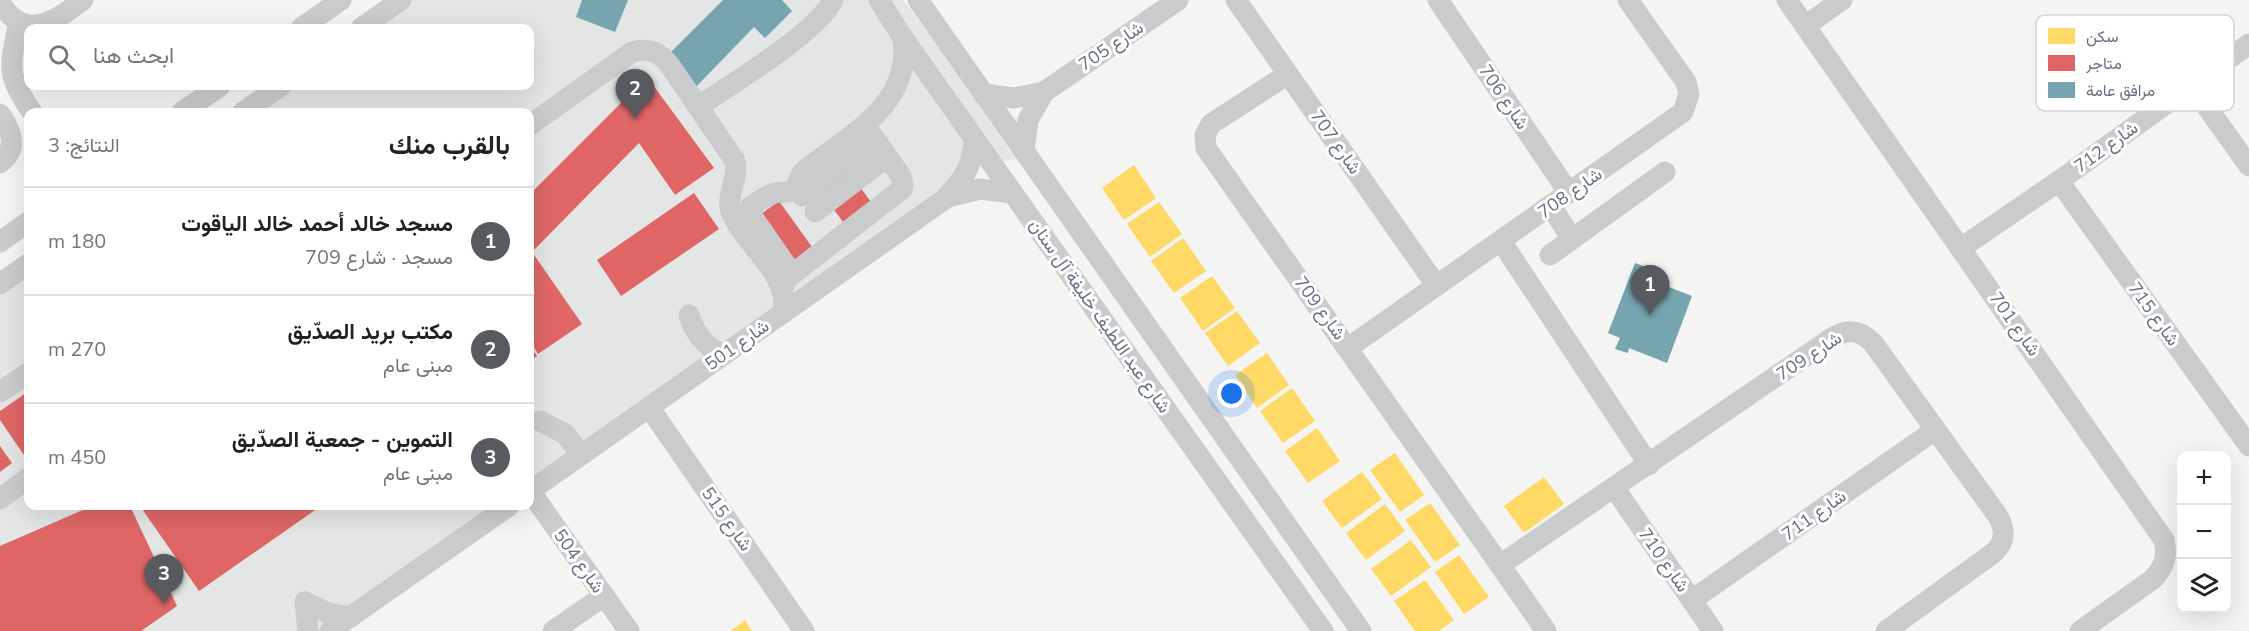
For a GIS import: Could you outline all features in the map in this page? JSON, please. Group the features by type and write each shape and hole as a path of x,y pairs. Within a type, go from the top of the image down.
{"street":[{"path":"46,24 53,22 83,0"},
{"path":"307,24 341,0"},
{"path":"367,24 401,0"},
{"name":"شارع عبد اللطيف خليفة آل سنان","path":"879,0 903,38 1323,631"},
{"name":"شارع عبد اللطيف خليفة آل سنان","path":"918,0 1360,631"},
{"name":"شارع 705","path":"984,94 1014,98 1044,92 1178,0"},
{"name":"شارع 707","path":"1236,0 1436,285"},
{"name":"شارع 706","path":"1438,0 1569,193"},
{"name":"شارع 708","path":"1348,348 1678,117 1688,101 1686,82 1628,0"},
{"name":"شارع 701","path":"1787,0 2164,540 2165,561 2160,571 2103,625 2080,631"},
{"path":"1805,26 1842,0"},
{"path":"0,3 11,16 27,24"},
{"path":"698,107 790,43 828,3"},
{"path":"20,22 11,71 16,87 29,108"},
{"path":"802,196 870,132 897,86 904,62 903,38"},
{"name":"شارع 712","path":"2234,55 2249,44"},
{"path":"534,122 624,57 641,50 650,50 665,58 735,161 736,172 729,200 733,216 784,285"},
{"name":"شارع 709","path":"1288,74 1211,124 1207,129 1204,142 1209,153 1546,631"},
{"path":"188,108 214,90"},
{"path":"249,108 275,90"},
{"name":"شارع 705","path":"1024,151 1029,120 1044,92"},
{"name":"شارع 712","path":"1961,248 2157,111"},
{"path":"2210,111 2249,166"},
{"path":"0,163 7,158 12,142 2,118"},
{"path":"784,285 899,193 903,180 870,132"},
{"path":"783,313 784,285 788,268 752,216 751,206 774,193 791,191 796,188 802,172 870,132"},
{"name":"شارع 501","path":"534,488 945,199 962,181 969,167 974,138"},
{"path":"815,212 888,157"},
{"path":"1550,255 1665,172"},
{"name":"شارع 715","path":"2059,181 2249,446"},
{"name":"شارع 501","path":"945,199 980,189 1013,193"},
{"path":"1551,206 1572,239"},
{"path":"0,242 24,225"},
{"path":"1501,241 1649,465"},
{"path":"0,284 24,267"},
{"path":"689,315 703,342 722,355"},
{"name":"شارع 709","path":"1500,566 1842,332 1854,331 1865,334 1873,343 1997,515 2003,528 2004,536 1998,549 1898,628"},
{"path":"0,392 24,377"},
{"name":"شارع 515","path":"649,406 804,631"},
{"path":"540,421 565,435 581,454"},
{"path":"1191,445 1207,440 1217,428"},
{"name":"شارع 711","path":"1692,600 1935,430"},
{"path":"1204,462 1214,458 1228,462 1277,530 1309,559"},
{"path":"0,499 24,481"},
{"name":"شارع 710","path":"1615,489 1713,631"},
{"name":"شارع 504","path":"534,497 629,631"},
{"path":"330,631 503,510"},
{"path":"553,631 604,596"},
{"path":"308,631 305,602 328,613 351,617"}],"shaded area":[{"path":"401,0 903,0 1016,159 970,167 962,181 534,487 534,108 250,108 276,90 534,90 534,24 367,24"},
{"path":"24,267 24,510 502,510 330,631 0,631 0,284"}],"building: سكن":[{"path":"1134,165 1156,198 1124,220 1102,188"},
{"path":"1159,202 1182,234 1150,257 1127,224"},
{"path":"1183,238 1206,271 1174,293 1151,261"},
{"path":"1212,276 1235,308 1203,331 1180,298"},
{"path":"1237,311 1260,343 1228,366 1205,333"},
{"path":"1267,353 1289,385 1257,408 1235,375"},
{"path":"1292,388 1315,421 1283,443 1260,411"},
{"path":"1317,428 1340,461 1308,483 1285,451"},
{"path":"1395,453 1424,495 1400,512 1370,470"},
{"path":"1362,472 1382,499 1342,528 1322,501"},
{"path":"1544,477 1564,504 1524,533 1504,506"},
{"path":"1430,503 1460,545 1435,562 1405,520"},
{"path":"1385,504 1405,531 1366,560 1346,533"},
{"path":"1411,540 1431,567 1391,596 1371,569"},
{"path":"1459,555 1489,597 1464,614 1435,572"},
{"path":"1425,580 1454,620 1439,631 1415,631 1394,601"},
{"path":"745,620 752,631 730,631"}],"building: متاجر":[{"path":"647,77 714,168 675,195 639,143 534,250 534,190"},
{"path":"831,147 871,202 843,222 803,167"},
{"path":"694,193 719,229 621,296 597,260"},
{"path":"779,201 815,251 794,266 758,216"},
{"path":"534,255 582,324 538,354 534,348"},
{"path":"24,394 24,455 0,420 0,411"},
{"path":"0,446 12,463 0,472"},
{"path":"83,510 132,510 177,606 141,631 0,631 0,546"},
{"path":"143,510 315,510 199,591"}],"building: مرافق عامة":[{"path":"582,0 628,0 615,32 576,17"},
{"path":"723,0 782,0 792,11 765,38 754,27 692,91 667,56"},
{"path":"1635,263 1660,272 1656,282 1692,296 1667,363 1629,348 1628,353 1615,349 1620,338 1608,333"}],"place":[{"name":"مكتب بريد الصدّيق","path":"635,119"},
{"name":"مسجد خالد أحمد خالد الياقوت","path":"1650,315"},
{"name":"التموين - جمعية الصدّيق","path":"164,604"}]}
